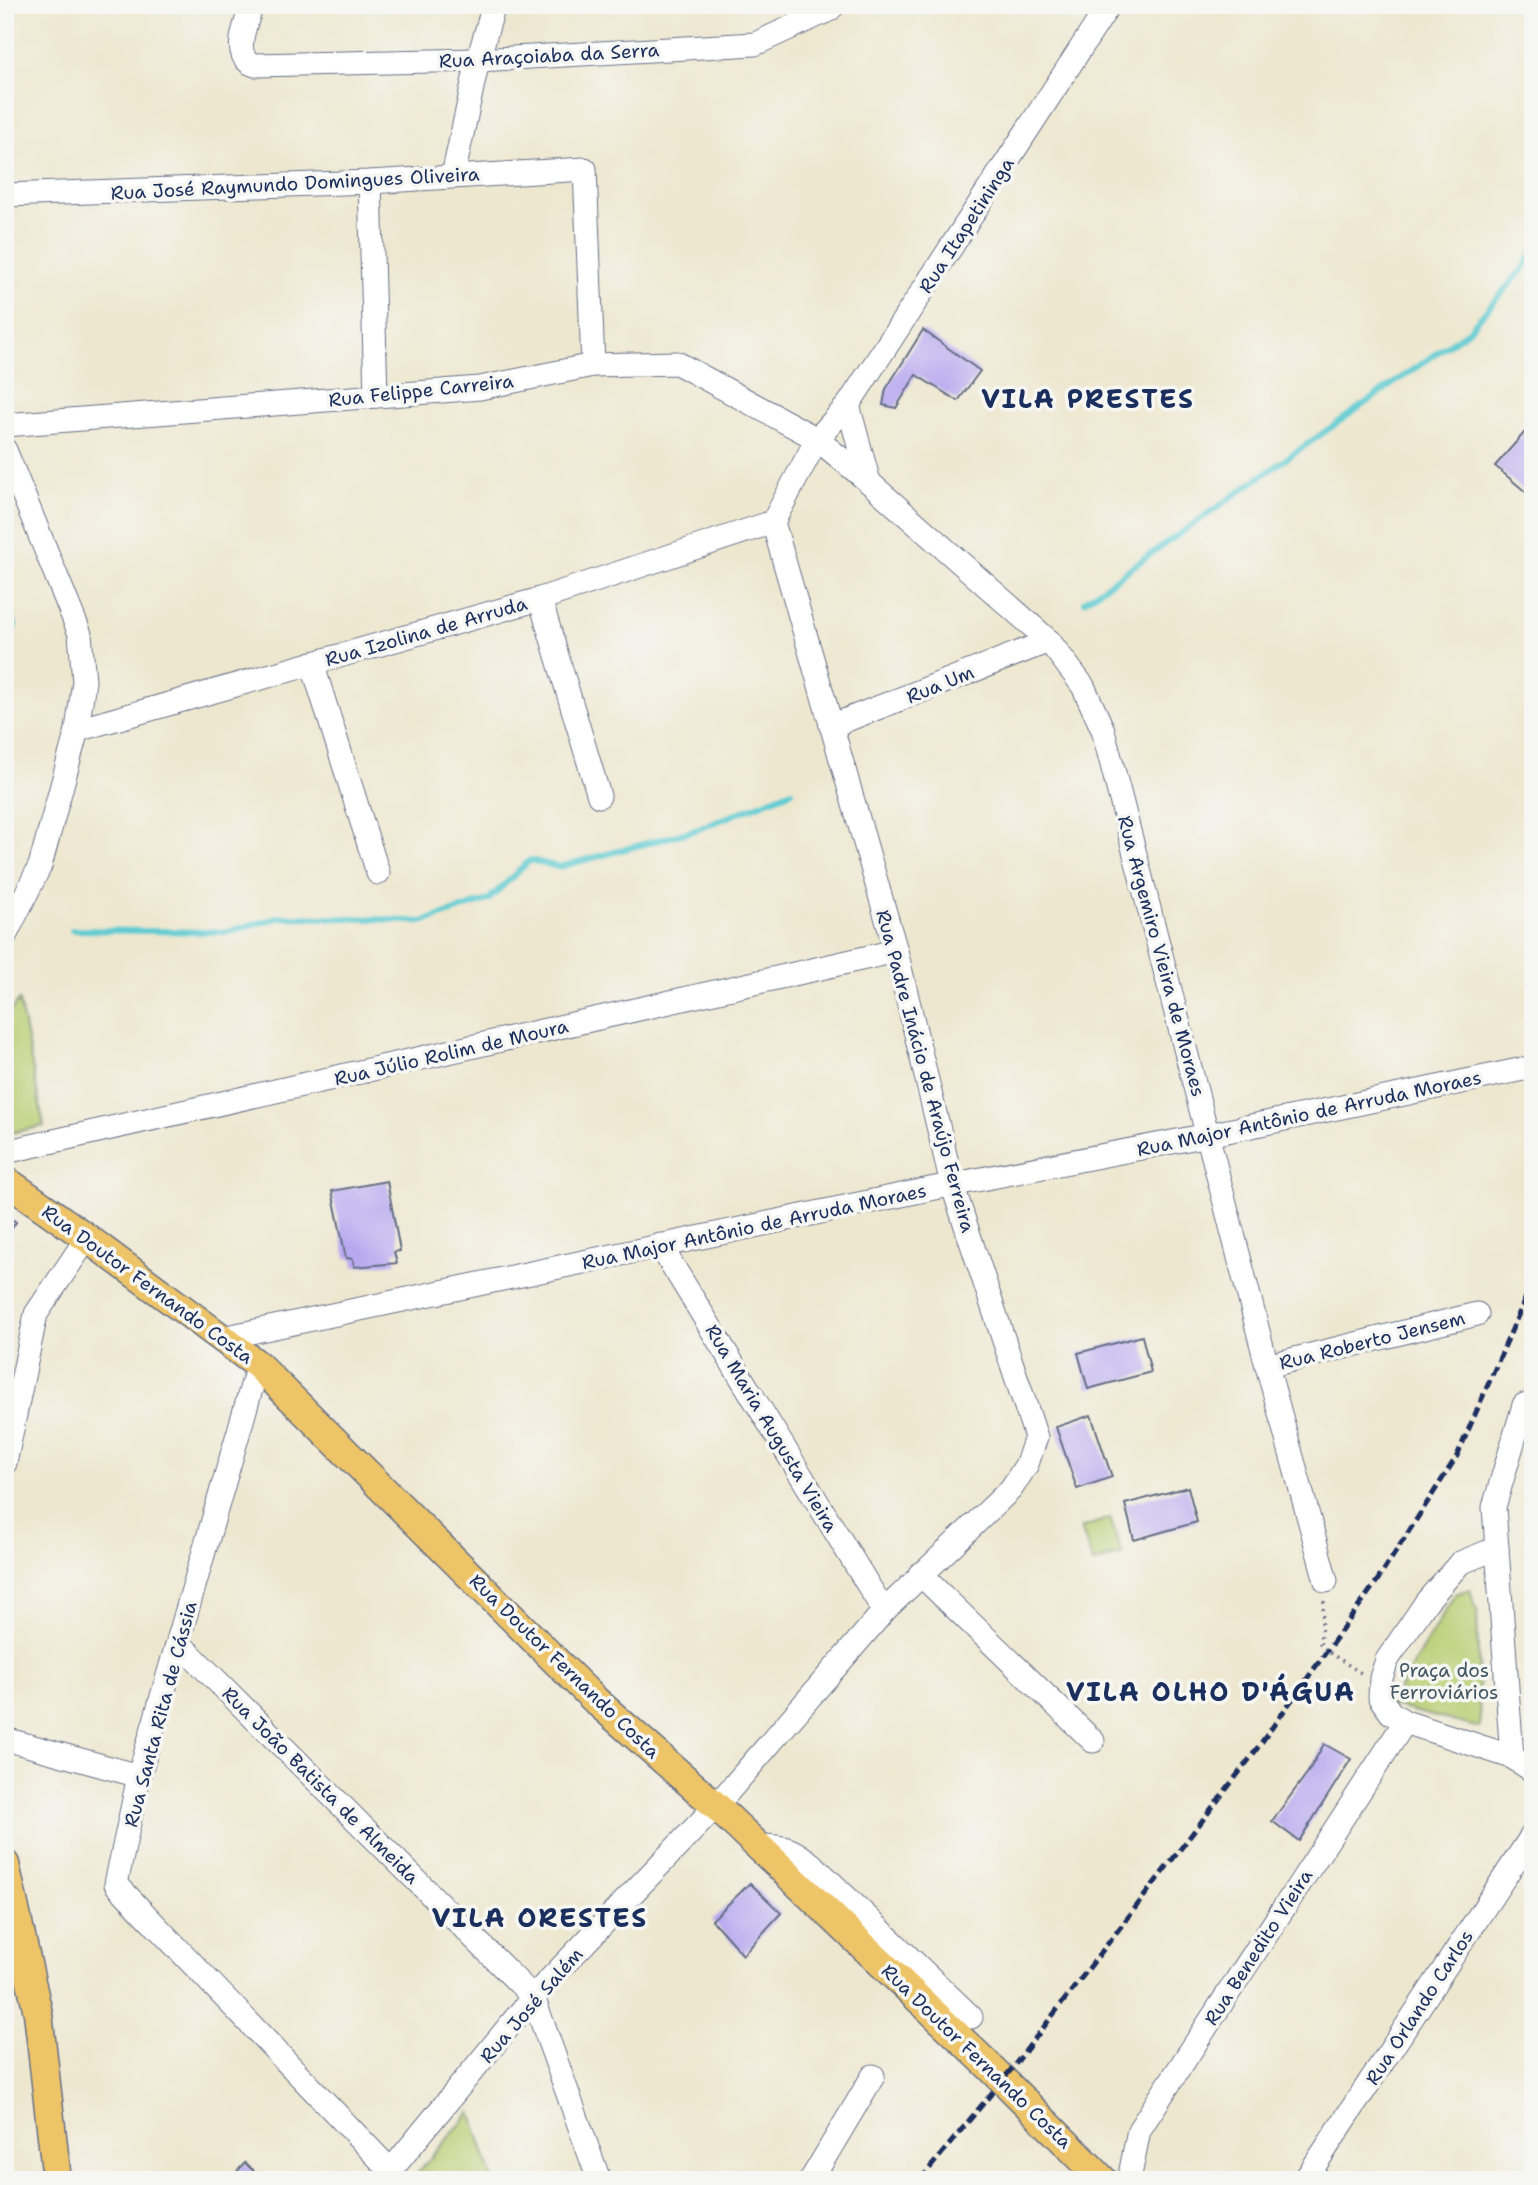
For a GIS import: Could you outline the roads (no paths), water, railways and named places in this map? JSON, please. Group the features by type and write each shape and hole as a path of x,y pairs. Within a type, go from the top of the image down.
{"main road":[{"name":"Rua Doutor Fernando Costa","path":"5,1181 87,1238 258,1365 595,1700 759,1846 987,2064 1102,2180"},
{"path":"5,1864 38,2013 57,2180"}],"street":[{"name":"Rua Araçoiaba da Serra","path":"252,5 241,47 246,62 255,65 478,60 755,44 829,10 834,5"},
{"path":"453,176 478,60 494,5"},
{"name":"Rua Itapetininga","path":"817,439 848,405 1109,5"},
{"name":"Rua José Raymundo Domingues Oliveira","path":"5,195 370,182 585,169 593,365"},
{"path":"370,182 376,396"},
{"name":"Rua Felippe Carreira","path":"5,425 480,388 593,365 677,363 817,439"},
{"path":"848,405 869,482"},
{"path":"773,522 817,439"},
{"name":"Rua Argemiro Vieira de Moraes","path":"817,439 1049,641 1083,686 1103,730 1267,1366 1326,1581"},
{"path":"5,450 80,634 84,681 76,730 40,866 5,936"},
{"name":"Rua Izolina de Arruda","path":"76,730 540,599 773,522"},
{"name":"Rua Padre Inácio de Araújo Ferreira","path":"716,1806 884,1611 919,1574 1011,1489 1027,1464 1036,1437 952,1184 896,951 773,522"},
{"path":"540,599 599,796"},
{"name":"Rua Um","path":"831,726 1049,641"},
{"path":"312,663 378,873"},
{"name":"Rua Júlio Rolim de Moura","path":"5,1152 896,951"},
{"name":"Rua Major Antônio de Arruda Moraes","path":"222,1338 952,1184 1208,1135 1533,1067"},
{"path":"5,1463 36,1314 87,1238"},
{"name":"Rua Maria Augusta Vieira","path":"660,1245 884,1611"},
{"name":"Rua Roberto Jensem","path":"1267,1366 1477,1314"},
{"name":"Rua Santa Rita de Cássia","path":"258,1365 139,1776 116,1884 387,2175"},
{"path":"1513,1757 1493,1507 1524,1405"},
{"path":"1497,1548 1460,1563 1439,1587 1387,1660 1381,1678 1380,1698 1391,1713 1405,1722 1513,1757 1533,1771"},
{"path":"919,1574 1093,1741"},
{"name":"Rua João Batista de Almeida","path":"179,1643 533,1997 599,2180"},
{"name":"Rua Benedito Vieira","path":"1129,2180 1139,2130 1405,1722"},
{"path":"5,1739 139,1776"},
{"name":"Rua José Salém","path":"387,2175 533,1997 716,1806"},
{"name":"Rua Orlando Carlos","path":"1305,2180 1533,1834"},
{"path":"759,1846 782,1846 795,1851 815,1867 971,2017"},
{"path":"811,2180 873,2076"}],"waterway":[{"path":"1084,601 1468,331 1523,269 1533,253"},
{"path":"5,607 15,625 5,647"},
{"path":"72,930 226,932 281,917 422,922 488,900 530,860 559,867 696,830 792,791"}],"railway":[{"path":"920,2180 1010,2071 1251,1757 1377,1581 1457,1456 1533,1281"}],"district":[{"name":"VILA PRESTES","path":"1088,399"},
{"name":"VILA OLHO D'ÁGUA","path":"1211,1692"},
{"name":"VILA ORESTES","path":"540,1918"}],"park label":[{"name":"Praça dos Ferroviários","path":"1444,1681"}]}
